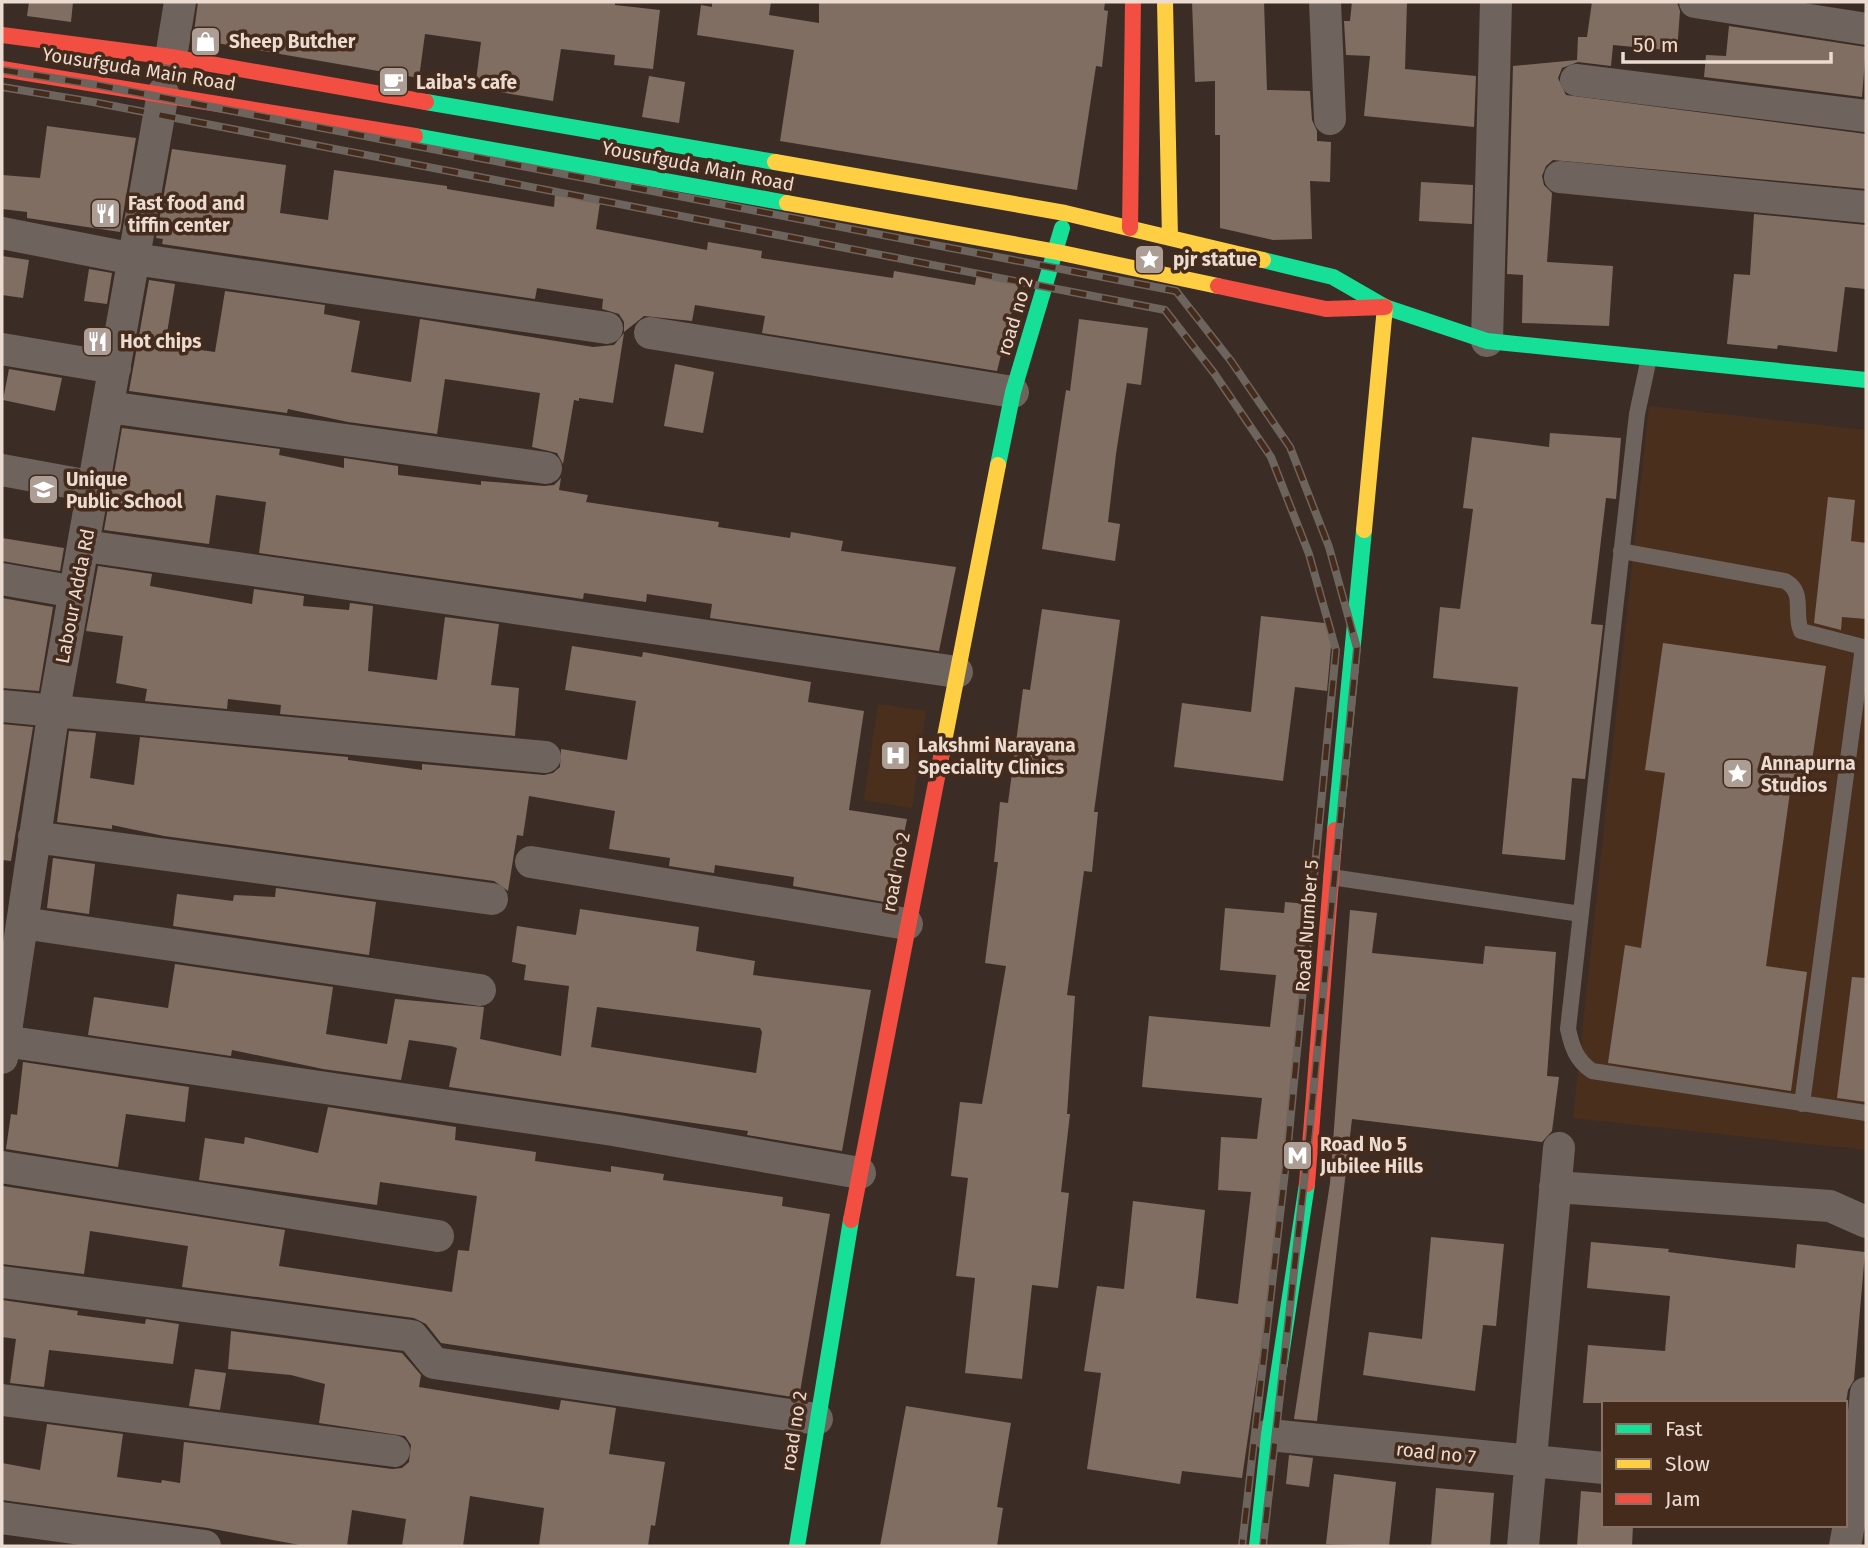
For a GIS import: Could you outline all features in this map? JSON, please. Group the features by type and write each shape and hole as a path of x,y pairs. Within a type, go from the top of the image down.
{"main road":[{"path":"1130,228 1133,2"},
{"path":"1165,2 1170,238"},
{"name":"Yousufguda Main Road","path":"2,34 171,57 1065,213 1332,278 1385,307"},
{"name":"Yousufguda Main Road","path":"2,69 163,93 1057,252 1326,309 1385,307"},
{"name":"road no 2","path":"797,1546 860,1173 1013,392 1057,252 1065,213"},
{"path":"1385,307 1487,341 1866,380"},
{"name":"Road Number 5","path":"1256,1546 1269,1435 1308,1181 1331,877 1385,307"}],"street":[{"path":"171,57 180,2"},
{"path":"1325,2 1329,119"},
{"path":"1487,341 1496,2"},
{"path":"1700,2 1866,29"},
{"path":"1576,80 1866,116"},
{"name":"Labour Adda Rd","path":"3,1049 16,902 34,837 54,709 85,546 163,93"},
{"path":"1560,177 1866,208"},
{"path":"2,233 134,259 607,328"},
{"path":"650,333 1013,392"},
{"path":"2,349 115,368"},
{"path":"108,407 546,468"},
{"path":"2,470 95,487"},
{"path":"85,546 957,672"},
{"path":"2,579 75,592"},
{"path":"2,706 545,757"},
{"path":"34,837 492,899"},
{"path":"531,862 907,923"},
{"path":"16,902 480,990"},
{"path":"3,1049 613,1130 860,1173"},
{"path":"1523,1546 1559,1149"},
{"path":"2,1167 438,1236"},
{"path":"1555,1187 1830,1206 1866,1222"},
{"path":"2,1282 412,1336 435,1363 817,1419"},
{"path":"1845,1546 1856,1486 1866,1393"},
{"path":"2,1401 394,1451"},
{"name":"road no 7","path":"1269,1435 1529,1463 1602,1468"},
{"path":"2,1518 205,1546"}],"lane":[{"path":"1649,358 1637,414 1620,551 1568,1029 1576,1056 1583,1065 1602,1073 1866,1114"},
{"path":"1620,551 1785,581 1797,590 1798,623 1801,631 1865,648 1802,1104"},
{"path":"1331,877 1581,914"}],"shaded area":[{"name":"Annapurna Studios","path":"1649,406 1866,430 1866,1150 1573,1118"},
{"name":"Lakshmi Narayana Speciality Clinics","path":"878,704 926,711 912,808 864,800"}],"building":[{"path":"29,2 73,2 71,22 27,16"},
{"path":"198,2 615,2 615,5 660,10 653,69 614,65 615,55 561,49 553,101 475,88 481,42 425,34 419,78 193,39"},
{"path":"712,2 771,2 769,15 819,23 819,2 1105,2 1104,10 1108,11 1102,67 1096,66 1077,190 780,141 794,50 697,35 701,5 712,7"},
{"path":"1192,2 1264,2 1267,90 1310,91 1317,141 1331,142 1330,182 1310,181 1312,239 1273,240 1220,228 1220,135 1215,135 1215,81 1195,82"},
{"path":"1352,2 1407,2 1405,69 1476,76 1474,127 1364,116 1370,56 1346,55 1344,21 1350,21"},
{"path":"1592,2 1677,2 1680,11 1677,51 1613,45 1611,66 1578,62 1562,68 1558,78 1566,95 1866,134 1866,189 1553,160 1546,166 1542,176 1544,185 1552,193 1547,262 1613,266 1609,326 1522,323 1523,275 1507,274 1513,66 1577,60 1578,37 1587,37"},
{"path":"1729,26 1866,47 1862,97 1704,77 1706,55 1726,56"},
{"path":"649,76 685,82 679,123 642,117"},
{"path":"47,126 136,138 120,232 27,218 27,212 2,209 2,175 40,178"},
{"path":"172,149 286,165 280,213 328,220 334,170 447,186 447,189 554,207 555,195 600,203 596,229 707,250 708,242 762,251 761,258 893,278 894,271 975,285 977,274 1019,283 997,371 762,333 765,316 695,305 692,321 644,316 624,332 624,322 619,314 602,309 603,299 537,288 535,299 162,244 163,239 156,238"},
{"path":"1421,182 1473,185 1472,224 1419,221"},
{"path":"1754,214 1866,225 1866,289 1845,287 1837,352 1778,345 1777,349 1727,344 1734,274 1750,275"},
{"path":"2,256 29,260 23,298 2,295"},
{"path":"89,269 112,273 107,304 84,301"},
{"path":"149,280 175,284 165,345 215,352 225,291 325,305 324,314 360,321 351,372 411,382 420,319 593,347 614,345 624,333 613,403 579,398 579,401 574,400 563,464 557,453 532,447 540,393 445,379 437,434 348,422 288,409 287,413 129,391"},
{"path":"1079,319 1148,328 1141,385 1127,383 1116,454 1108,522 1120,524 1115,561 1042,549 1066,390 1070,391"},
{"path":"675,364 714,372 703,433 664,426"},
{"path":"9,369 62,378 55,411 3,400"},
{"path":"122,428 280,449 279,455 344,468 344,458 398,466 398,475 481,485 481,481 544,486 554,485 561,478 559,490 588,495 586,502 719,522 718,527 790,538 791,532 843,541 841,551 956,567 939,651 710,618 712,604 647,594 646,602 584,593 583,599 259,553 266,502 216,495 209,544 104,530"},
{"path":"1550,433 1621,438 1616,499 1606,498 1591,624 1603,625 1585,779 1572,778 1565,860 1502,854 1518,687 1433,678 1440,607 1460,609 1473,509 1463,508 1472,437 1549,447"},
{"path":"1828,497 1855,500 1851,541 1866,543 1866,619 1842,617 1841,630 1814,623"},
{"path":"2,538 64,548 60,571 2,561"},
{"path":"98,566 152,574 150,586 252,604 254,589 304,596 303,606 349,610 350,603 373,606 368,671 437,680 445,617 499,624 491,685 519,688 515,736 280,714 281,705 228,699 227,709 145,701 147,689 116,683 123,636 86,631"},
{"path":"2,598 53,607 39,691 2,688"},
{"path":"1042,609 1120,620 1094,812 1098,812 1092,872 1084,871 1067,995 1075,996 1067,1114 1070,1114 1061,1192 1069,1193 1058,1288 1032,1285 1022,1379 965,1373 975,1278 956,1276 968,1178 951,1176 960,1102 982,1104 1006,966 985,963 998,862 994,862 1000,802 1008,803 1023,689 1030,690"},
{"path":"1261,616 1333,624 1327,691 1295,687 1283,781 1174,767 1182,703 1251,712"},
{"path":"1663,643 1826,666 1807,795 1790,792 1766,966 1807,972 1791,1091 1608,1063 1625,945 1641,948 1665,773 1645,770"},
{"path":"572,646 642,657 643,652 811,682 808,702 864,711 849,810 907,819 890,903 793,886 794,877 715,865 714,873 669,866 670,858 609,849 615,811 529,796 523,836 517,835 508,891 494,881 164,836 112,825 112,829 57,822 69,731 96,733 90,778 134,785 140,737 348,757 348,760 422,770 422,764 544,775 553,773 560,767 561,749 627,760 636,701 565,690"},
{"path":"2,724 33,727 11,861 2,860"},
{"path":"53,858 95,864 89,914 47,908"},
{"path":"276,888 376,902 369,955 173,926 177,894 233,901 234,895 275,897"},
{"path":"1285,902 1307,904 1286,1179 1242,1478 1182,1471 1180,1484 1087,1469 1101,1373 1084,1371 1097,1286 1124,1289 1133,1201 1205,1210 1196,1298 1238,1304 1251,1192 1218,1190 1221,1137 1257,1139 1262,1098 1142,1087 1149,1016 1270,1027 1276,975 1220,970 1225,908 1284,913"},
{"path":"580,909 699,927 696,951 755,961 753,975 871,990 842,1151 747,1135 748,1131 449,1087 457,1048 451,1046 409,1040 401,1080 323,1069 232,1050 231,1056 88,1035 94,997 168,1008 175,964 333,987 326,1034 387,1044 395,999 484,1007 480,1039 561,1056 569,986 524,980 526,965 512,962 517,926 576,935","holes":["597,1007 760,1028 762,1032 756,1073 591,1047"]},
{"path":"1350,910 1377,913 1372,953 1483,964 1485,946 1556,952 1547,1076 1559,1077 1552,1131 1542,1142 1352,1119 1317,1421 1294,1419 1330,1183"},
{"path":"1852,977 1866,978 1866,1102 1837,1098"},
{"path":"23,1062 189,1087 185,1122 126,1114 118,1167 6,1149 11,1114 17,1115"},
{"path":"328,1107 456,1127 455,1140 536,1152 535,1161 611,1172 611,1166 664,1174 663,1180 783,1197 782,1206 830,1214 799,1398 441,1343 426,1324 414,1318 182,1287 188,1246 90,1231 84,1274 2,1264 3,1186 285,1230 279,1266 452,1292 458,1250 469,1251 477,1196 380,1182 377,1205 199,1180 205,1138 244,1144 245,1137 318,1153"},
{"path":"1431,1237 1504,1244 1496,1326 1483,1325 1475,1391 1363,1375 1369,1332 1422,1339"},
{"path":"1591,1242 1669,1249 1668,1252 1795,1268 1797,1244 1865,1252 1854,1380 1848,1390 1846,1401 1583,1403 1588,1345 1665,1351 1670,1296 1587,1288"},
{"path":"2,1300 78,1311 77,1315 145,1324 146,1319 179,1324 173,1364 49,1350 44,1387 10,1383 16,1339 2,1337"},
{"path":"231,1331 402,1353 421,1375 419,1387 559,1410 561,1400 616,1408 609,1454 665,1462 655,1526 651,1525 648,1546 539,1546 544,1508 470,1496 463,1546 402,1546 406,1519 352,1510 347,1546 305,1546 208,1528 2,1500 2,1463 40,1470 47,1424 123,1434 117,1477 161,1483 162,1480 180,1483 184,1442 392,1469 402,1468 409,1462 411,1445 405,1436 319,1423 325,1384 291,1375 228,1369"},
{"path":"195,1369 226,1373 220,1410 189,1406"},
{"path":"906,1406 1011,1423 997,1507 1003,1508 997,1546 880,1546"},
{"path":"1289,1455 1313,1458 1309,1487 1286,1484"},
{"path":"1334,1474 1396,1482 1389,1546 1326,1544"},
{"path":"1436,1488 1494,1493 1490,1546 1431,1546"},
{"path":"1581,1491 1602,1493 1602,1527 1633,1527 1632,1546 1577,1546"}],"railway":[{"path":"2,70 97,85 1176,291 1231,361 1290,447 1329,547 1357,648 1307,1156 1263,1546"},
{"path":"2,87 93,102 1165,310 1214,373 1271,457 1309,554 1336,650 1287,1154 1242,1546"}],"traffic: fast":[{"path":"426,102 775,162"},
{"path":"415,136 787,203"},
{"path":"998,465 1013,392 1062,228"},
{"path":"1263,260 1333,277 1385,307 1487,341 1866,380"},
{"path":"1335,830 1364,530"},
{"path":"1257,1546 1269,1435 1307,1184"},
{"path":"797,1546 851,1220"}],"traffic: slow":[{"path":"1165,2 1170,238"},
{"path":"775,162 1065,213 1263,260"},
{"path":"787,203 1057,252 1218,286"},
{"path":"1364,530 1385,307"},
{"path":"941,757 998,465"}],"traffic: jam":[{"path":"1130,228 1133,2"},
{"path":"2,35 171,57 426,102"},
{"path":"2,69 415,136"},
{"path":"1218,286 1326,309 1385,307"},
{"path":"851,1220 941,757"},
{"path":"1307,1184 1335,830"}],"place":[{"name":"Sheep Butcher","path":"206,41"},
{"name":"Laiba's cafe","path":"393,82"},
{"name":"Fast food and tiffin center","path":"105,214"},
{"name":"pjr statue","path":"1150,259"},
{"name":"Hot chips","path":"97,341"},
{"name":"Unique Public School","path":"43,490"},
{"name":"Lakshmi Narayana Speciality Clinics","path":"895,756"},
{"name":"Annapurna Studios","path":"1738,774"},
{"name":"Road No 5 Jubilee Hills","path":"1297,1155"}]}
